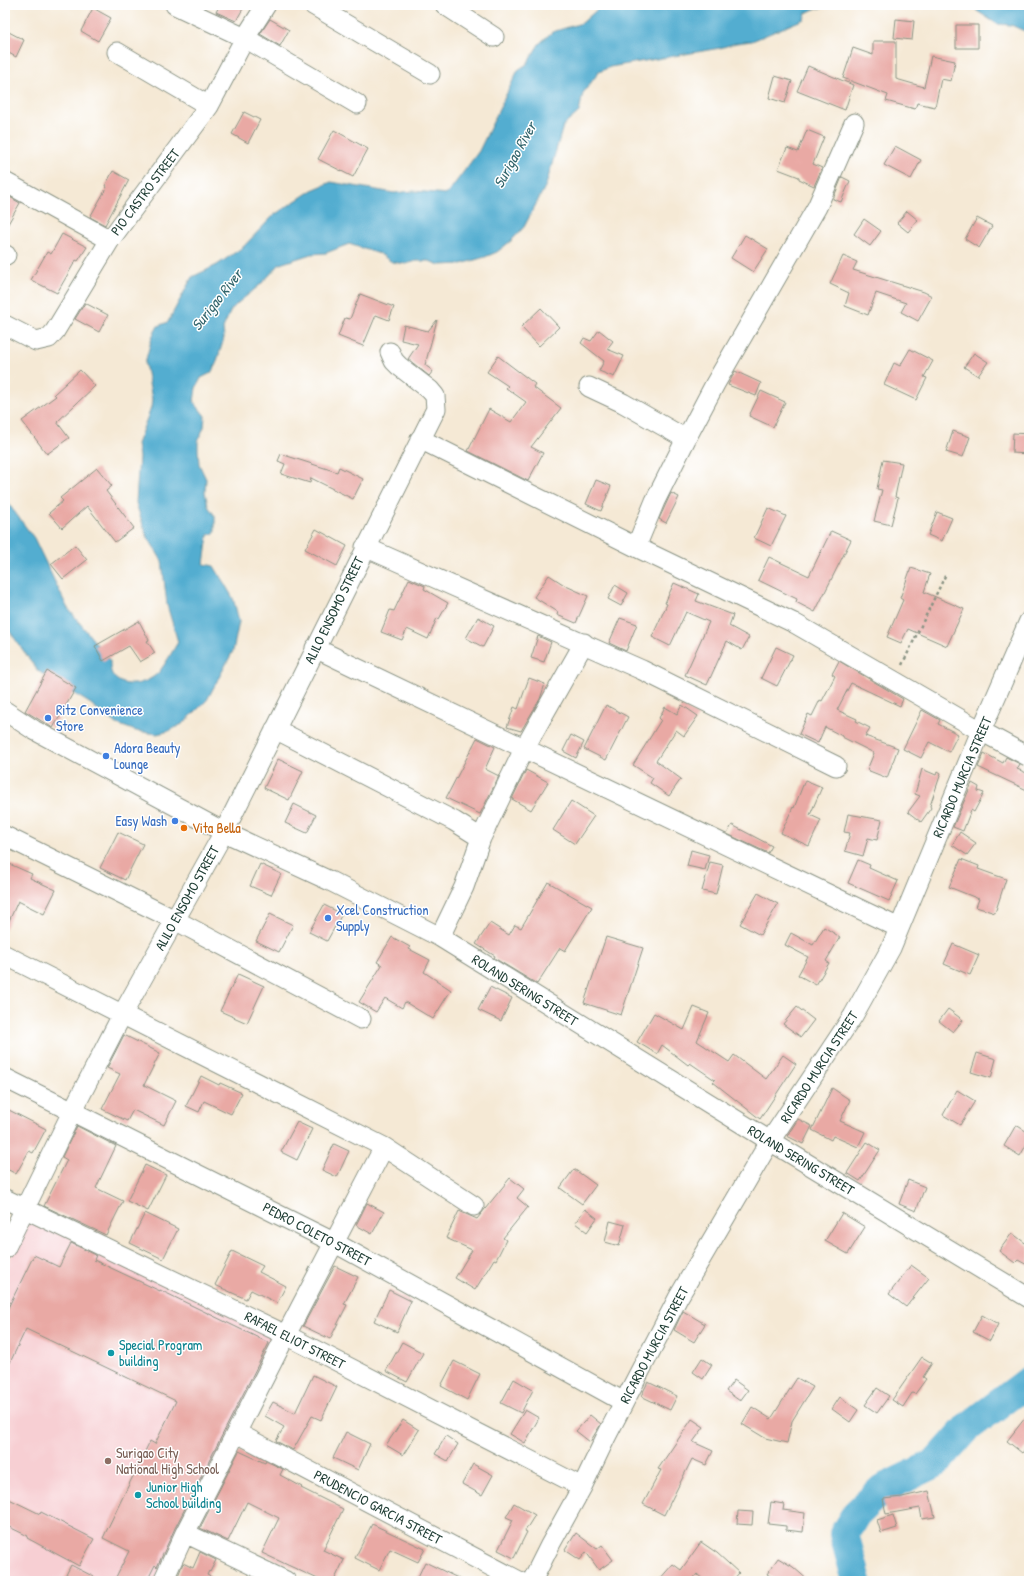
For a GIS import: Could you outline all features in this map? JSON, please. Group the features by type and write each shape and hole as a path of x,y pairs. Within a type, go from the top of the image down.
{"street":[{"path":"175,5 244,38 357,104"},
{"name":"PIO CASTRO STREET","path":"5,325 36,341 49,338 55,331 110,240 209,106 244,38 266,5"},
{"path":"313,5 430,74"},
{"path":"445,5 494,37"},
{"path":"117,52 209,106"},
{"path":"636,546 655,501 715,384 816,207 854,123"},
{"path":"5,182 110,240"},
{"name":"ALILO ENSOMO STREET","path":"5,1249 72,1112 122,1015 224,832 365,547 436,409 435,396 430,390 399,366 394,361 390,352"},
{"path":"589,387 623,403 686,439"},
{"path":"420,439 794,623 894,682 1029,757"},
{"path":"365,547 584,643 836,766"},
{"name":"RICARDO MURCIA STREET","path":"532,1581 550,1544 582,1487 678,1298 770,1141 853,1016 891,948 981,731 1029,622"},
{"path":"440,937 466,881 481,838 524,749 584,643"},
{"path":"315,648 899,928"},
{"name":"ROLAND SERING STREET","path":"5,711 34,730 224,832 330,881 440,937 770,1141 1029,1298"},
{"path":"275,729 454,821 481,838"},
{"path":"5,836 175,920 361,1019"},
{"path":"5,955 384,1147 474,1206"},
{"name":"PEDRO COLETO STREET","path":"5,1078 335,1242 624,1402"},
{"path":"163,1581 185,1533 384,1147"},
{"name":"RAFAEL ELIOT STREET","path":"5,1199 286,1335 582,1487"},
{"name":"PRUDENCIO GARCIA STREET","path":"237,1432 519,1581"},
{"path":"185,1533 286,1581"}],"path":[{"path":"894,682 946,574"}],"shaded area":[{"name":"Surigao City National High School","path":"30,1218 280,1336 155,1581 5,1581 5,1269"}],"water":[{"name":"Surigao River","path":"602,5 835,5 814,9 806,13 804,19 752,41 610,67 599,72 583,93 579,112 563,126 546,185 524,227 512,240 497,252 461,264 440,265 429,261 416,261 406,264 392,262 380,254 349,244 326,253 311,254 280,264 260,285 231,310 223,328 224,338 216,364 211,373 201,378 196,388 194,402 205,416 204,427 198,441 199,464 206,479 205,492 208,506 215,516 215,533 208,535 204,564 214,566 233,598 239,622 233,651 207,700 184,723 169,731 157,734 136,731 117,724 103,715 91,704 38,671 5,625 5,499 34,538 67,607 110,661 111,672 116,679 122,683 128,684 135,684 148,680 159,672 178,642 167,605 162,561 146,534 136,503 139,457 137,444 151,408 152,399 145,363 152,337 158,326 168,322 192,277 217,265 243,247 274,215 312,190 331,182 394,193 414,191 447,194 479,151 518,70 527,64 539,44 552,32 582,23"},
{"path":"972,5 1029,5 1029,33 1011,25 997,24 977,11"}],"building":[{"path":"220,5 245,5 236,21 216,12"},
{"path":"93,8 111,18 98,41 81,31"},
{"path":"270,19 289,30 280,46 260,34"},
{"path":"896,19 914,21 912,40 894,38"},
{"path":"956,25 978,25 978,48 956,48"},
{"path":"5,30 24,40 16,57 5,51"},
{"path":"873,41 896,41 896,79 924,87 931,56 955,61 951,81 941,79 935,107 917,103 915,109 886,101 888,95 843,78 853,48 873,55"},
{"path":"808,66 853,85 845,110 797,91"},
{"path":"775,76 792,81 785,103 769,98"},
{"path":"244,112 260,120 248,143 232,134"},
{"path":"334,130 368,149 353,177 318,159"},
{"path":"807,130 824,137 813,164 822,168 814,186 799,179 799,177 778,169 787,148 798,152"},
{"path":"895,146 921,160 911,179 884,165"},
{"path":"113,171 129,180 105,225 90,217 107,187 105,186"},
{"path":"842,177 850,181 841,202 833,199"},
{"path":"8,196 20,203 5,229 5,201"},
{"path":"907,211 918,220 908,232 897,223"},
{"path":"977,218 992,226 979,248 965,239"},
{"path":"864,219 881,231 870,246 854,234"},
{"path":"62,234 87,247 78,261 76,260 57,293 31,280 47,252 51,254"},
{"path":"745,235 768,249 753,272 731,258"},
{"path":"843,256 857,262 853,270 924,292 932,296 918,321 901,312 906,303 876,293 868,315 845,306 849,293 830,284"},
{"path":"360,294 394,307 389,320 376,315 363,346 338,336 345,318 350,319"},
{"path":"85,303 108,315 99,332 75,319"},
{"path":"541,308 559,327 539,346 521,327"},
{"path":"437,320 425,365 433,371 429,376 408,359 418,344 401,340 404,325 428,331"},
{"path":"599,330 613,341 607,349 624,356 614,377 599,371 604,361 581,343 584,338 591,341"},
{"path":"910,349 933,361 924,377 927,378 916,400 884,385 894,363 900,366"},
{"path":"974,353 988,362 978,376 964,367"},
{"path":"498,356 535,384 533,387 561,408 531,447 543,453 528,481 468,451 489,409 511,422 526,402 506,388 508,386 487,372"},
{"path":"80,370 95,386 57,422 69,438 47,454 22,421 56,396 54,394"},
{"path":"735,371 761,383 756,396 728,385"},
{"path":"761,391 785,402 773,427 749,416"},
{"path":"953,431 970,437 963,457 946,452"},
{"path":"1013,433 1029,434 1029,454 1012,453"},
{"path":"281,454 337,472 339,467 363,479 353,499 311,478 310,483 281,474 285,464 278,461"},
{"path":"883,460 902,463 895,497 898,498 891,525 874,521 882,490 877,489"},
{"path":"97,468 112,486 106,491 134,528 115,542 87,506 62,528 49,513 63,501 60,498"},
{"path":"596,480 611,486 601,511 586,504"},
{"path":"671,493 679,497 666,523 659,519"},
{"path":"768,508 786,516 771,546 754,538"},
{"path":"937,512 952,518 942,541 928,535"},
{"path":"316,529 347,546 337,566 305,549"},
{"path":"831,531 851,540 815,612 796,602 797,599 758,580 769,557 809,576"},
{"path":"75,545 87,560 63,579 51,564"},
{"path":"911,568 930,574 924,592 964,609 947,646 908,629 901,643 887,637 903,600 900,598"},
{"path":"549,575 566,586 588,596 576,623 557,615 558,612 534,597"},
{"path":"409,579 425,586 424,589 448,603 439,619 437,618 428,639 407,629 402,640 381,632 390,610 394,611"},
{"path":"674,583 699,594 696,601 733,615 729,626 749,637 742,650 727,641 707,685 685,675 709,622 686,612 670,646 652,637 667,604 665,603"},
{"path":"615,585 628,593 621,606 608,599"},
{"path":"478,617 494,626 483,647 466,638"},
{"path":"620,618 637,624 626,651 609,643"},
{"path":"139,621 149,640 147,641 155,653 140,662 129,646 103,661 95,646"},
{"path":"538,636 551,642 544,662 531,658"},
{"path":"776,647 793,655 777,686 761,678"},
{"path":"839,661 903,699 900,706 851,683 837,710 857,719 856,721 870,728 865,736 898,748 887,778 867,770 874,753 825,727 818,743 799,734 808,714 812,716 820,700 822,701 835,676 832,674"},
{"path":"47,671 76,688 53,728 25,711"},
{"path":"529,678 545,684 540,699 521,731 507,727 514,707 518,709"},
{"path":"606,705 628,717 606,760 584,749"},
{"path":"682,705 698,716 684,736 676,730 656,761 681,779 669,796 650,783 653,778 633,765 661,720 659,718 665,707 677,714"},
{"path":"922,710 940,720 938,724 958,734 949,752 929,742 921,758 903,749"},
{"path":"571,735 584,742 576,758 563,751"},
{"path":"477,738 495,747 485,769 499,776 480,814 446,798"},
{"path":"984,753 1003,763 1006,757 1020,764 1017,769 1029,774 1029,791 978,767"},
{"path":"278,759 303,771 289,800 264,788"},
{"path":"922,769 936,775 938,771 941,773 930,806 931,808 921,822 908,812 920,796 915,794"},
{"path":"526,770 548,782 531,810 512,799"},
{"path":"805,780 822,787 810,815 821,820 809,846 781,833 793,807 794,808"},
{"path":"972,783 979,787 978,791 984,793 974,812 971,810 963,831 953,827"},
{"path":"571,801 594,816 575,844 553,830"},
{"path":"294,804 316,815 307,833 285,823"},
{"path":"848,814 882,820 877,840 868,838 863,856 845,851 850,833 844,832"},
{"path":"732,825 772,846 768,853 727,834"},
{"path":"118,832 143,844 125,880 100,868"},
{"path":"960,832 976,843 967,855 952,845"},
{"path":"691,850 709,855 705,870 687,866"},
{"path":"961,859 979,866 978,869 1006,879 995,913 976,907 979,899 949,887"},
{"path":"858,860 870,865 869,868 898,881 889,901 848,883"},
{"path":"5,862 32,874 30,878 56,890 44,914 18,901 5,930"},
{"path":"710,862 723,865 716,894 702,891"},
{"path":"260,864 281,874 271,895 250,886"},
{"path":"548,882 592,907 565,951 560,948 537,984 494,958 495,956 476,944 490,923 509,935 515,925 521,928"},
{"path":"758,893 778,904 760,935 740,924"},
{"path":"324,905 342,914 327,941 309,932"},
{"path":"270,914 293,925 279,952 256,941"},
{"path":"824,927 840,937 826,961 829,963 816,985 798,975 808,957 785,945 791,933 813,945"},
{"path":"392,937 410,947 409,949 430,960 424,972 451,990 433,1019 405,1002 402,1008 385,998 376,1012 359,1002 382,965 377,962"},
{"path":"606,937 643,948 621,1015 584,1003"},
{"path":"953,944 979,955 970,975 944,964"},
{"path":"238,974 264,986 247,1023 220,1011"},
{"path":"490,987 512,998 501,1021 478,1010"},
{"path":"694,1007 709,1013 697,1041 729,1062 734,1055 766,1079 783,1055 796,1064 760,1119 713,1082 715,1080 690,1063 688,1065 662,1045 657,1054 637,1042 654,1013 684,1030"},
{"path":"797,1007 814,1020 801,1037 783,1024"},
{"path":"948,1009 963,1020 953,1032 939,1021"},
{"path":"124,1035 160,1053 144,1085 176,1101 164,1125 133,1110 127,1121 102,1109 120,1074 107,1068"},
{"path":"977,1053 996,1059 991,1078 971,1072"},
{"path":"201,1076 219,1085 220,1083 242,1093 231,1114 204,1101 199,1112 186,1106"},
{"path":"832,1088 850,1100 840,1121 865,1132 858,1147 833,1136 831,1140 812,1130"},
{"path":"957,1090 975,1101 960,1125 943,1115"},
{"path":"5,1108 46,1129 33,1153 29,1151 16,1174 5,1168"},
{"path":"798,1119 812,1126 803,1144 787,1136"},
{"path":"297,1122 312,1129 297,1160 281,1152"},
{"path":"1016,1125 1029,1133 1029,1140 1020,1156 1004,1146"},
{"path":"77,1126 116,1146 96,1188 123,1201 106,1235 44,1206 67,1160 62,1157"},
{"path":"867,1142 880,1150 860,1181 847,1173"},
{"path":"334,1144 349,1151 337,1177 322,1170"},
{"path":"145,1165 166,1175 148,1211 127,1201"},
{"path":"574,1169 596,1185 582,1204 560,1188"},
{"path":"510,1178 524,1189 517,1198 528,1207 503,1238 506,1240 496,1260 494,1259 475,1290 455,1278 472,1250 446,1238 459,1211 477,1219"},
{"path":"908,1180 925,1187 916,1211 899,1204"},
{"path":"367,1203 384,1212 372,1234 356,1225"},
{"path":"585,1209 597,1218 587,1232 575,1223"},
{"path":"145,1213 178,1229 163,1259 130,1243"},
{"path":"842,1213 865,1227 848,1254 825,1241"},
{"path":"610,1221 625,1225 619,1246 605,1242"},
{"path":"1012,1233 1029,1246 1029,1266 1018,1260 1015,1263 999,1251"},
{"path":"71,1243 96,1255 94,1260 269,1343 175,1528 157,1567 155,1565 147,1581 114,1581 129,1551 103,1538 150,1441 155,1444 176,1401 26,1329 5,1373 5,1314 34,1255 59,1267"},
{"path":"232,1251 263,1266 259,1272 286,1286 277,1303 251,1290 246,1299 215,1285"},
{"path":"911,1265 929,1278 906,1307 889,1294"},
{"path":"335,1266 358,1277 344,1304 347,1305 330,1339 303,1326"},
{"path":"389,1290 411,1301 397,1332 374,1321"},
{"path":"683,1311 705,1324 694,1342 674,1330"},
{"path":"982,1315 998,1324 990,1341 973,1332"},
{"path":"402,1342 423,1353 407,1382 386,1371"},
{"path":"922,1357 932,1363 923,1377 926,1379 915,1394 912,1393 903,1407 892,1400"},
{"path":"702,1358 712,1365 703,1379 693,1372"},
{"path":"454,1361 480,1374 467,1400 441,1386"},
{"path":"313,1375 337,1387 321,1420 312,1416 293,1450 276,1441 284,1427 265,1416 273,1402 295,1413"},
{"path":"797,1378 813,1387 792,1421 787,1443 765,1438 742,1424 752,1407 771,1419"},
{"path":"514,1379 533,1390 521,1413 501,1403"},
{"path":"734,1380 748,1390 740,1401 726,1391"},
{"path":"648,1382 677,1396 670,1410 641,1396"},
{"path":"877,1388 889,1396 877,1413 865,1405"},
{"path":"840,1397 858,1410 850,1422 832,1409"},
{"path":"525,1410 539,1418 525,1443 510,1434"},
{"path":"1029,1413 1029,1445 1022,1453 1007,1441"},
{"path":"590,1415 601,1424 590,1442 576,1431"},
{"path":"692,1419 704,1427 693,1442 713,1451 706,1465 692,1459 664,1515 643,1504 661,1470 658,1469"},
{"path":"403,1420 419,1430 403,1455 386,1445"},
{"path":"346,1432 370,1444 358,1470 333,1458"},
{"path":"446,1436 458,1444 448,1461 435,1454"},
{"path":"239,1451 265,1463 266,1461 283,1469 280,1475 302,1487 301,1488 343,1509 323,1550 344,1560 334,1581 322,1581 262,1553 279,1518 247,1502 228,1541 200,1528"},
{"path":"473,1464 493,1475 482,1495 462,1484"},
{"path":"929,1491 935,1517 922,1519 920,1508 886,1514 883,1499 902,1497"},
{"path":"5,1497 40,1514 41,1512 94,1539 79,1566 27,1538 28,1536 5,1525"},
{"path":"771,1502 784,1504 783,1510 805,1513 803,1532 786,1530 786,1526 768,1524"},
{"path":"514,1503 535,1515 525,1531 527,1532 514,1558 498,1550 513,1520 506,1517"},
{"path":"738,1511 753,1512 752,1525 737,1524"},
{"path":"893,1515 897,1528 881,1533 877,1520"},
{"path":"372,1524 425,1549 418,1562 390,1549 379,1570 355,1558"},
{"path":"576,1533 597,1549 602,1545 613,1560 599,1570 586,1552 580,1560 565,1550"},
{"path":"701,1542 717,1553 739,1573 732,1581 705,1581 697,1574 692,1580 693,1581 658,1581 673,1564 681,1570"},
{"path":"200,1552 216,1560 207,1575 219,1581 176,1581 183,1563 193,1568"},
{"path":"778,1558 793,1567 809,1581 777,1581 767,1574"},
{"path":"425,1562 464,1581 416,1581"},
{"path":"71,1565 102,1581 63,1581"}],"waterway":[{"path":"857,1581 844,1534 856,1514 882,1489 936,1463 967,1428 1029,1381"}],"place":[{"name":"Ritz Convenience Store","path":"48,718"},
{"name":"Adora Beauty Lounge","path":"106,756"},
{"name":"Easy Wash","path":"175,821"},
{"name":"Vita Bella","path":"184,828"},
{"name":"Xcel Construction Supply","path":"328,918"},
{"name":"Special Program building","path":"111,1353"},
{"name":"Surigao City National High School","path":"108,1461"},
{"name":"Junior High School building","path":"138,1495"}]}
